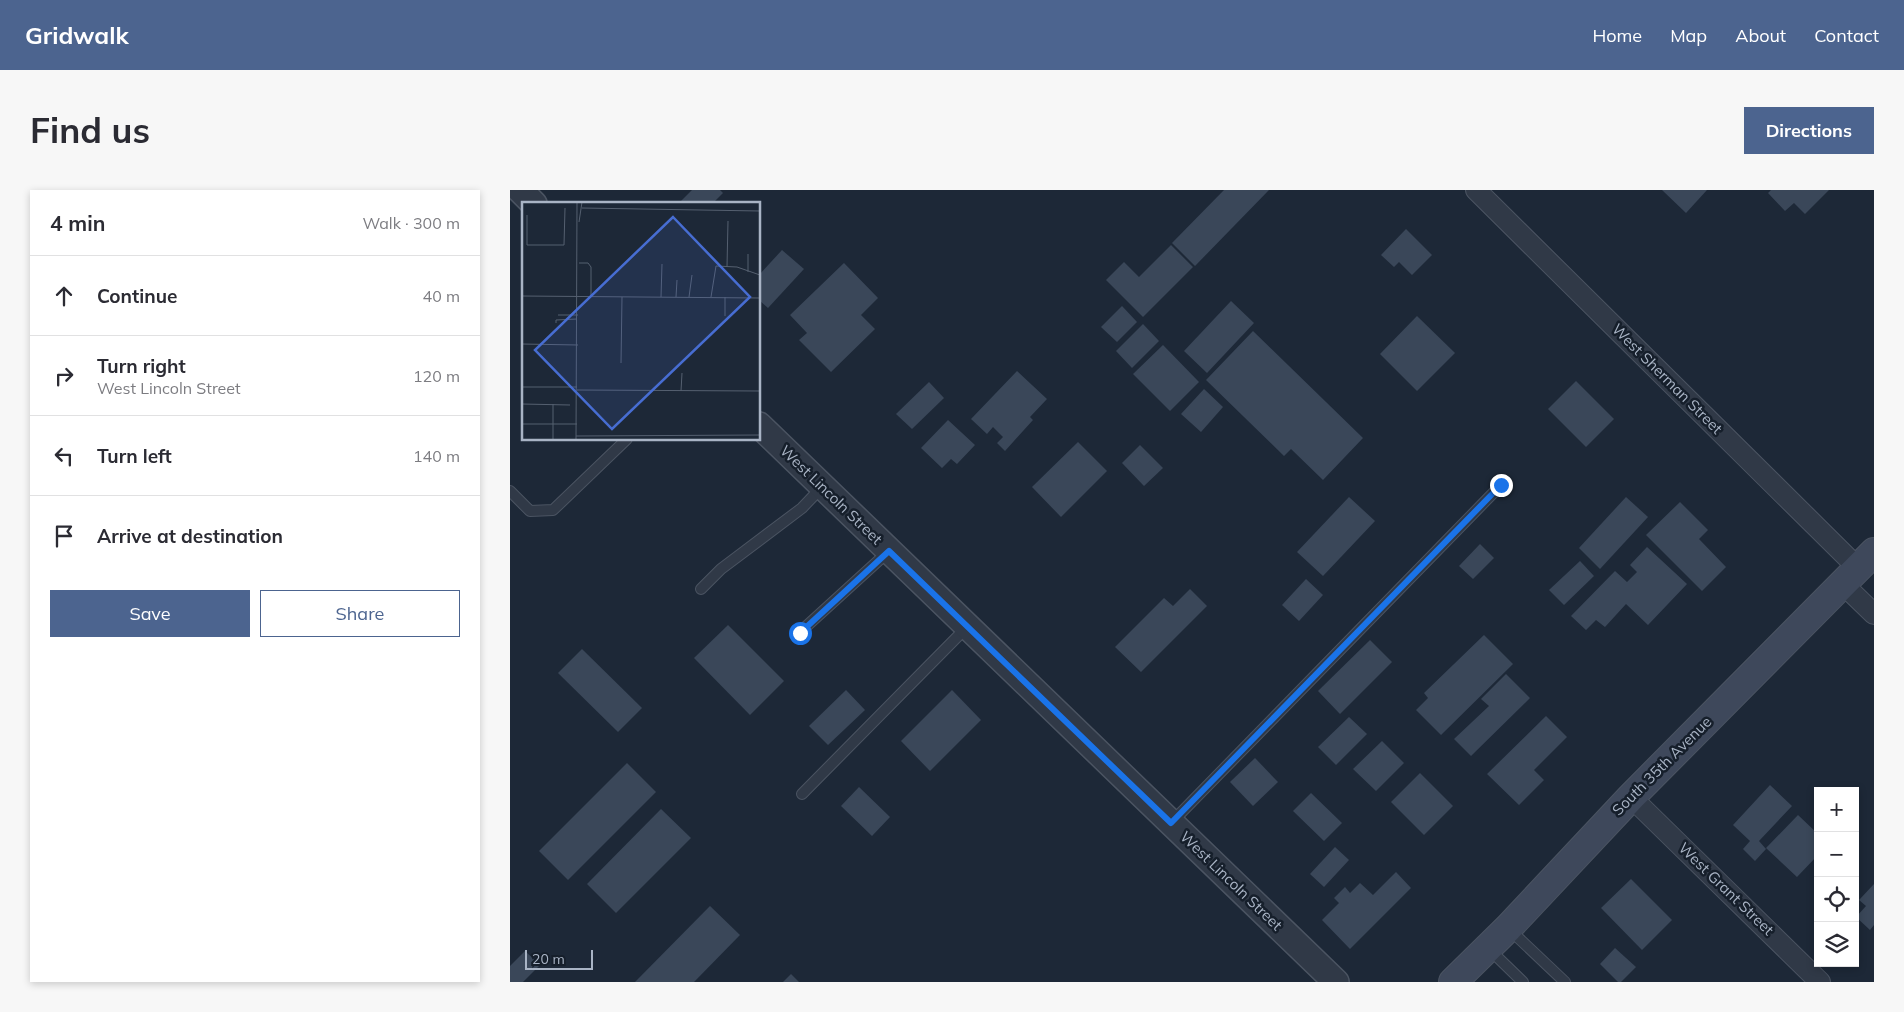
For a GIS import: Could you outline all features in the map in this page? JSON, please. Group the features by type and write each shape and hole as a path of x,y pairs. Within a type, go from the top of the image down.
{"main road":[{"name":"South 35th Avenue","path":"1453,982 1508,928 1631,797 1858,568"}],"street":[{"path":"520,190 532,202"},
{"name":"West Sherman Street","path":"1476,190 1858,568 1874,614"},
{"name":"West Lincoln Street","path":"760,426 1171,823 1329,980"},
{"name":"West Grant Street","path":"1631,797 1820,982"}],"lane":[{"path":"510,491 530,511 553,510 626,440"},
{"path":"1171,823 1501,485"},
{"path":"700,589 721,570 802,508 822,486"},
{"path":"800,633 889,551"},
{"path":"802,794 968,627"},
{"path":"1508,928 1565,982"},
{"path":"1488,947 1523,982"}],"building":[{"path":"692,190 720,190 723,193 714,202 680,202"},
{"path":"1224,190 1269,190 1195,266 1172,243"},
{"path":"1662,190 1707,190 1686,213"},
{"path":"1771,190 1829,190 1805,214 1794,203 1785,211 1768,193"},
{"path":"1406,229 1432,255 1412,275 1399,262 1394,267 1381,255"},
{"path":"1171,245 1193,267 1143,317 1106,280 1124,262 1139,277"},
{"path":"782,250 804,269 768,308 760,301 760,274"},
{"path":"844,263 878,298 861,315 875,329 831,372 799,340 807,333 790,315"},
{"path":"1231,301 1254,323 1207,373 1184,351"},
{"path":"1122,306 1137,322 1117,342 1101,327"},
{"path":"1417,316 1455,353 1417,391 1380,354"},
{"path":"1143,324 1159,341 1132,368 1116,351"},
{"path":"1253,331 1363,438 1323,480 1291,449 1284,456 1206,380"},
{"path":"1163,345 1199,382 1170,411 1133,374"},
{"path":"1017,371 1047,399 1030,417 1033,420 1005,451 997,443 1003,437 993,427 987,434 971,419"},
{"path":"1576,381 1614,419 1586,447 1548,409"},
{"path":"929,382 944,398 912,429 896,414"},
{"path":"1204,389 1223,407 1201,432 1181,414"},
{"path":"948,420 975,445 957,464 951,459 942,468 921,448"},
{"path":"1078,442 1107,471 1061,517 1032,487"},
{"path":"1140,445 1163,468 1144,486 1122,463"},
{"path":"1349,497 1375,521 1323,576 1297,552"},
{"path":"1626,497 1648,517 1600,569 1579,548"},
{"path":"1680,502 1708,530 1699,539 1726,567 1702,591 1646,535"},
{"path":"1480,544 1494,558 1473,579 1459,566"},
{"path":"1647,547 1687,584 1648,625 1626,604 1605,627 1596,620 1586,630 1571,616 1615,571 1627,582 1637,572 1630,565"},
{"path":"1580,561 1594,576 1564,605 1549,590"},
{"path":"1306,579 1323,595 1299,621 1282,605"},
{"path":"1190,589 1207,606 1141,672 1115,647 1164,598 1173,606"},
{"path":"728,625 784,681 750,715 694,658"},
{"path":"1484,635 1513,664 1441,735 1416,710 1428,698 1424,693"},
{"path":"1370,640 1392,662 1340,714 1318,691"},
{"path":"582,649 642,708 618,732 558,673"},
{"path":"1506,674 1530,698 1471,756 1454,739 1489,706 1481,699"},
{"path":"846,690 865,710 828,745 809,726"},
{"path":"952,690 981,720 930,771 901,741"},
{"path":"1546,716 1567,737 1534,770 1544,780 1519,805 1487,774"},
{"path":"1349,717 1367,734 1336,765 1318,747"},
{"path":"1382,741 1404,763 1376,791 1353,769"},
{"path":"1255,758 1278,782 1253,806 1230,782"},
{"path":"627,763 656,792 568,880 539,851"},
{"path":"1420,773 1453,806 1424,835 1391,802"},
{"path":"1770,785 1792,806 1759,841 1766,849 1755,861 1743,849 1750,841 1733,825"},
{"path":"859,787 890,817 872,836 841,806"},
{"path":"1311,793 1342,823 1324,841 1293,811"},
{"path":"661,809 691,838 616,913 587,884"},
{"path":"1798,815 1814,830 1814,859 1797,877 1766,848"},
{"path":"1335,847 1349,860 1324,887 1310,874"},
{"path":"1396,872 1411,888 1350,949 1322,920 1339,903 1334,898 1345,887 1350,893 1360,883 1373,895"},
{"path":"1631,879 1672,920 1642,950 1601,908"},
{"path":"1874,884 1874,925 1870,930 1859,920 1859,914 1866,906 1859,900"},
{"path":"710,906 740,935 694,982 635,982"},
{"path":"1615,948 1636,967 1621,982 1618,982 1600,964"},
{"path":"525,951 540,965 523,982 510,982 510,966"},
{"path":"791,974 799,982 783,982"}],"route":[{"path":"800,633 889,551 1171,823 1501,485"}]}
